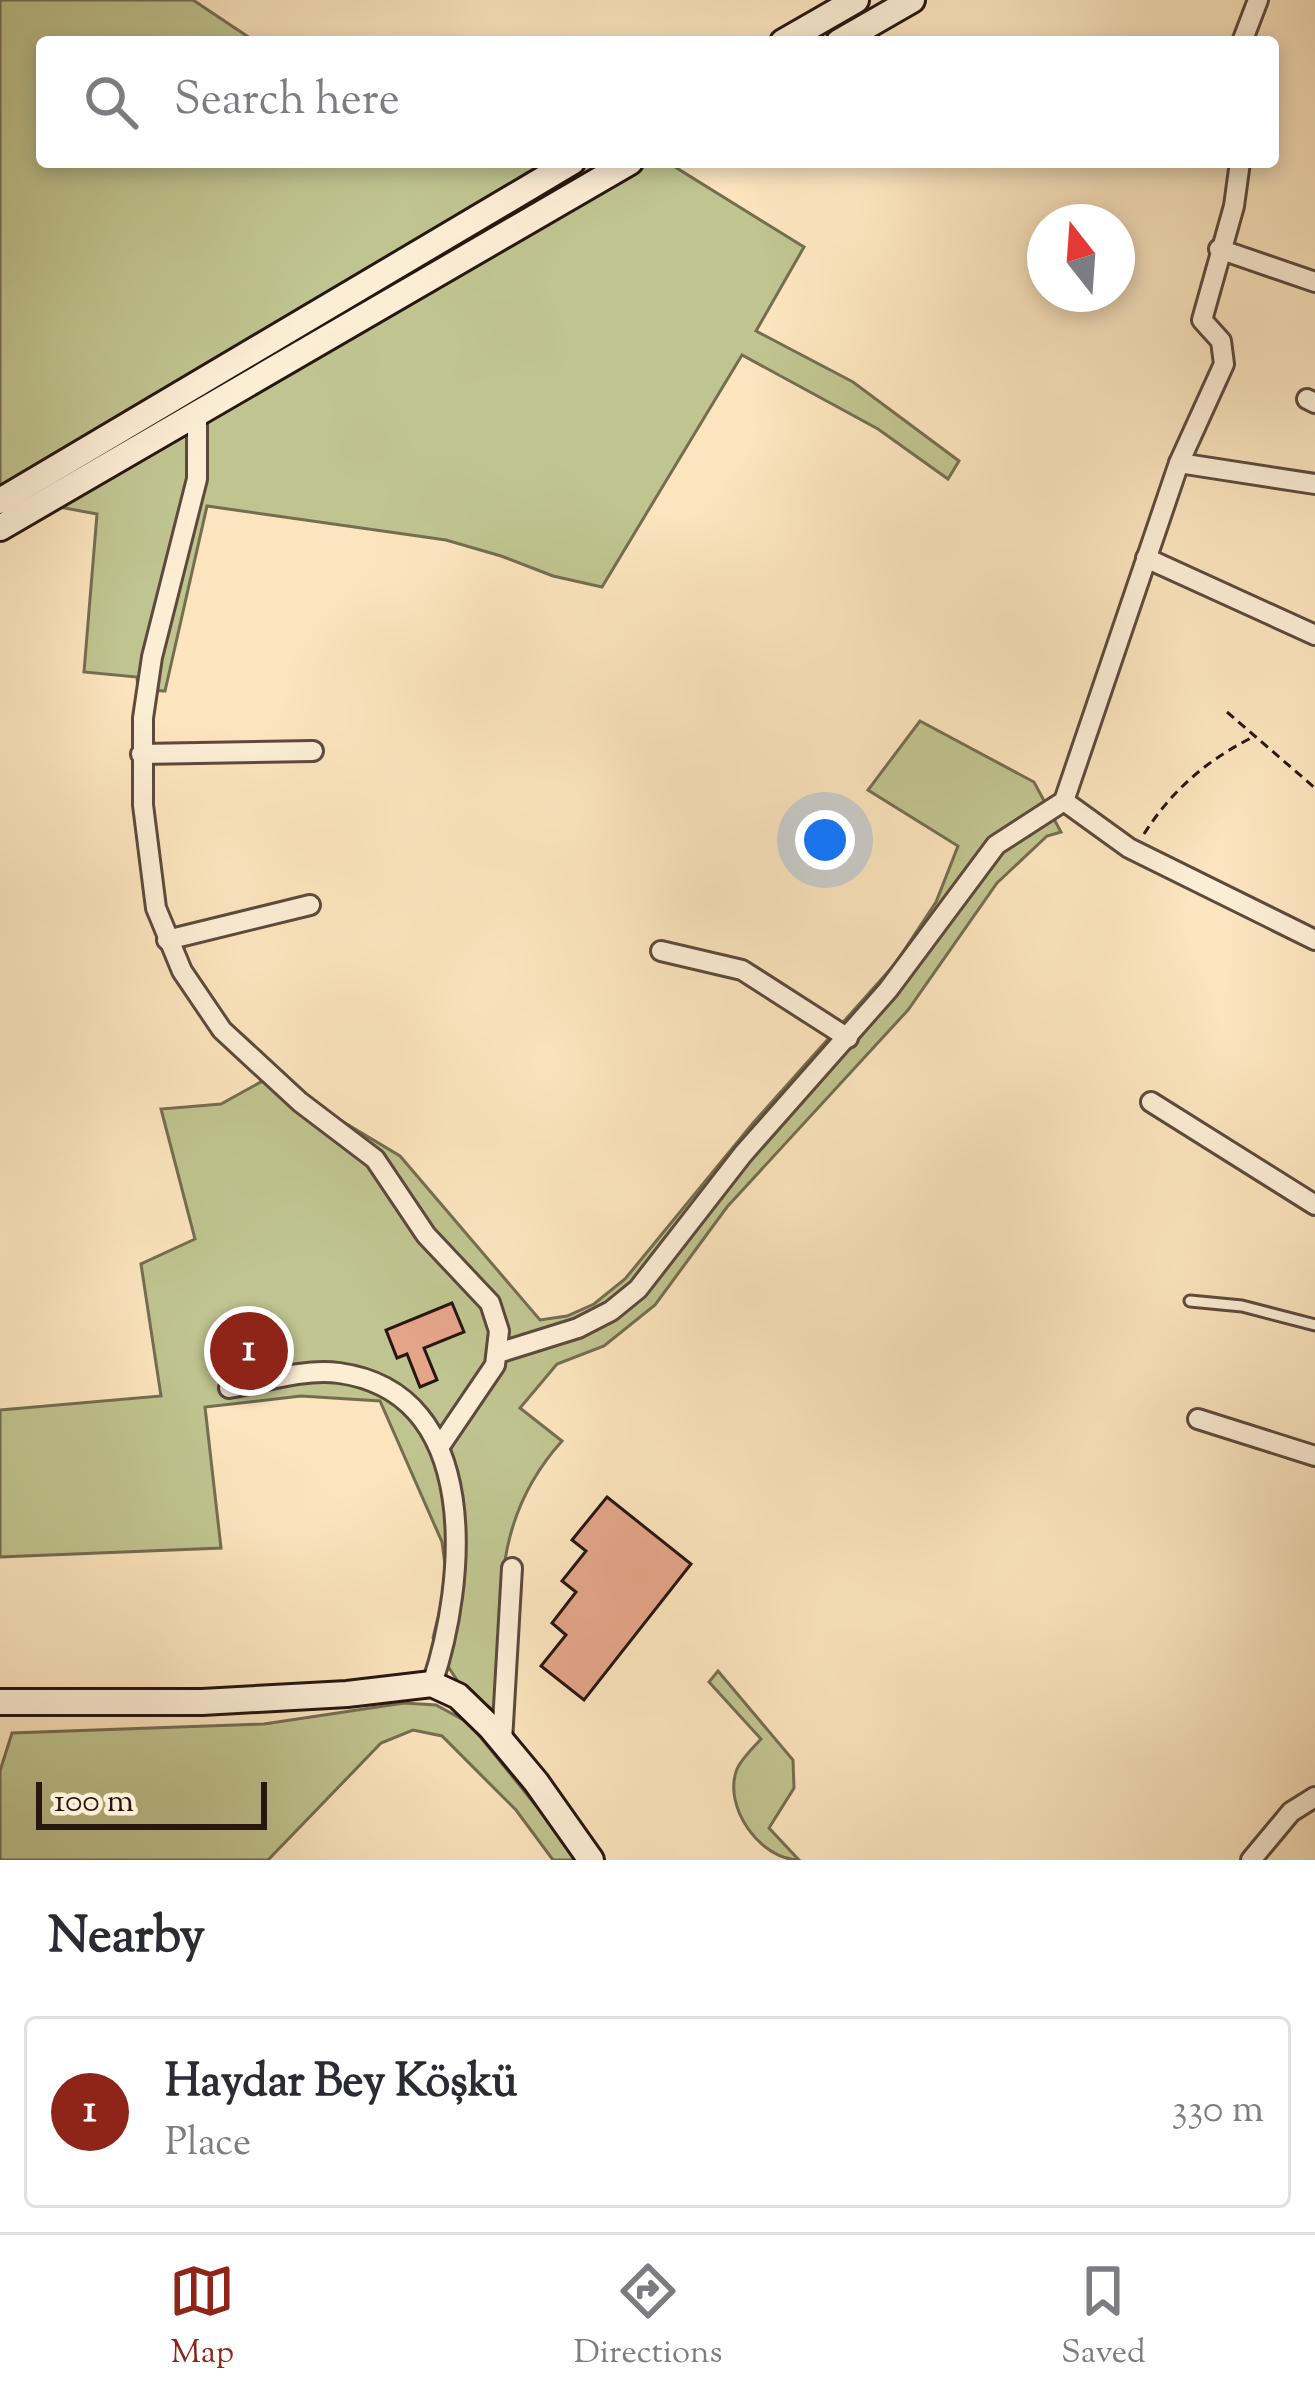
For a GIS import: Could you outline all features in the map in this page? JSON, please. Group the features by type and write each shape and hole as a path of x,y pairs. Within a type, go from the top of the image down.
{"main road":[{"path":"793,36 856,0"},
{"path":"849,36 912,0"},
{"path":"0,501 562,168"},
{"path":"0,528 620,168"},
{"path":"0,1702 202,1702 432,1684 458,1696 502,1741 590,1860"}],"street":[{"path":"1243,36 1258,0"},
{"path":"498,1353 578,1328 611,1311 638,1289 743,1154 918,952 996,845 1064,801 1179,463 1224,364 1221,341 1202,320 1234,206 1239,168"},
{"path":"1219,249 1315,282"},
{"path":"197,411 197,479 152,657 141,754 147,859 167,940 192,990 222,1030 300,1102 375,1159 426,1235 490,1303 498,1322 498,1353 490,1375 440,1446"},
{"path":"1179,463 1315,484"},
{"path":"1146,557 1315,635"},
{"path":"141,754 313,751"},
{"path":"1064,801 1136,851 1315,940"},
{"path":"167,940 310,905"},
{"path":"661,951 742,970 848,1038"},
{"path":"1151,1102 1315,1205"},
{"path":"229,1388 330,1371 360,1377 402,1400 440,1446 453,1504 455,1564 451,1613 432,1684"},
{"path":"1198,1419 1315,1456"},
{"path":"502,1741 512,1568"},
{"path":"1251,1860 1291,1812 1315,1797"}],"lane":[{"path":"1190,1301 1242,1306 1315,1325"}],"path":[{"path":"1227,712 1315,788"},
{"path":"1136,851 1155,817 1181,786 1215,758 1253,737"}],"green space":[{"path":"0,0 193,0 247,36 36,36 36,168 677,168 804,247 756,331 853,382 959,461 948,479 878,429 742,355 602,587 553,576 446,540 207,506 165,691 138,690 137,677 84,672 97,514 0,496"},
{"path":"920,721 1034,782 1061,832 1047,836 997,883 908,1010 727,1207 655,1305 604,1346 557,1364 520,1408 562,1441 538,1472 510,1536 501,1604 500,1714 465,1692 433,1638 447,1580 442,1542 380,1401 301,1396 205,1407 221,1548 0,1557 0,1410 161,1396 141,1264 195,1239 161,1109 221,1104 277,1073 335,1117 400,1156 540,1320 567,1316 594,1304 625,1279 753,1123 895,964 936,902 958,846 868,790"},
{"path":"718,1671 793,1760 794,1788 769,1828 799,1860 771,1851 740,1814 734,1784 737,1769 761,1739 709,1682"},
{"path":"404,1703 436,1705 469,1723 580,1860 553,1860 516,1810 442,1736 413,1730 381,1743 268,1860 0,1860 0,1771 12,1733 264,1724"}],"building":[{"path":"452,1303 464,1332 424,1348 437,1380 420,1387 407,1354 397,1358 386,1330"},
{"path":"238,1314 244,1326 256,1320 278,1364 237,1373 220,1338 232,1332 226,1320"},
{"path":"607,1497 691,1564 584,1700 541,1666 566,1635 552,1623 576,1592 562,1581 586,1551 572,1540"}],"place":[{"name":"Haydar Bey Köşkü","path":"249,1351"}]}
